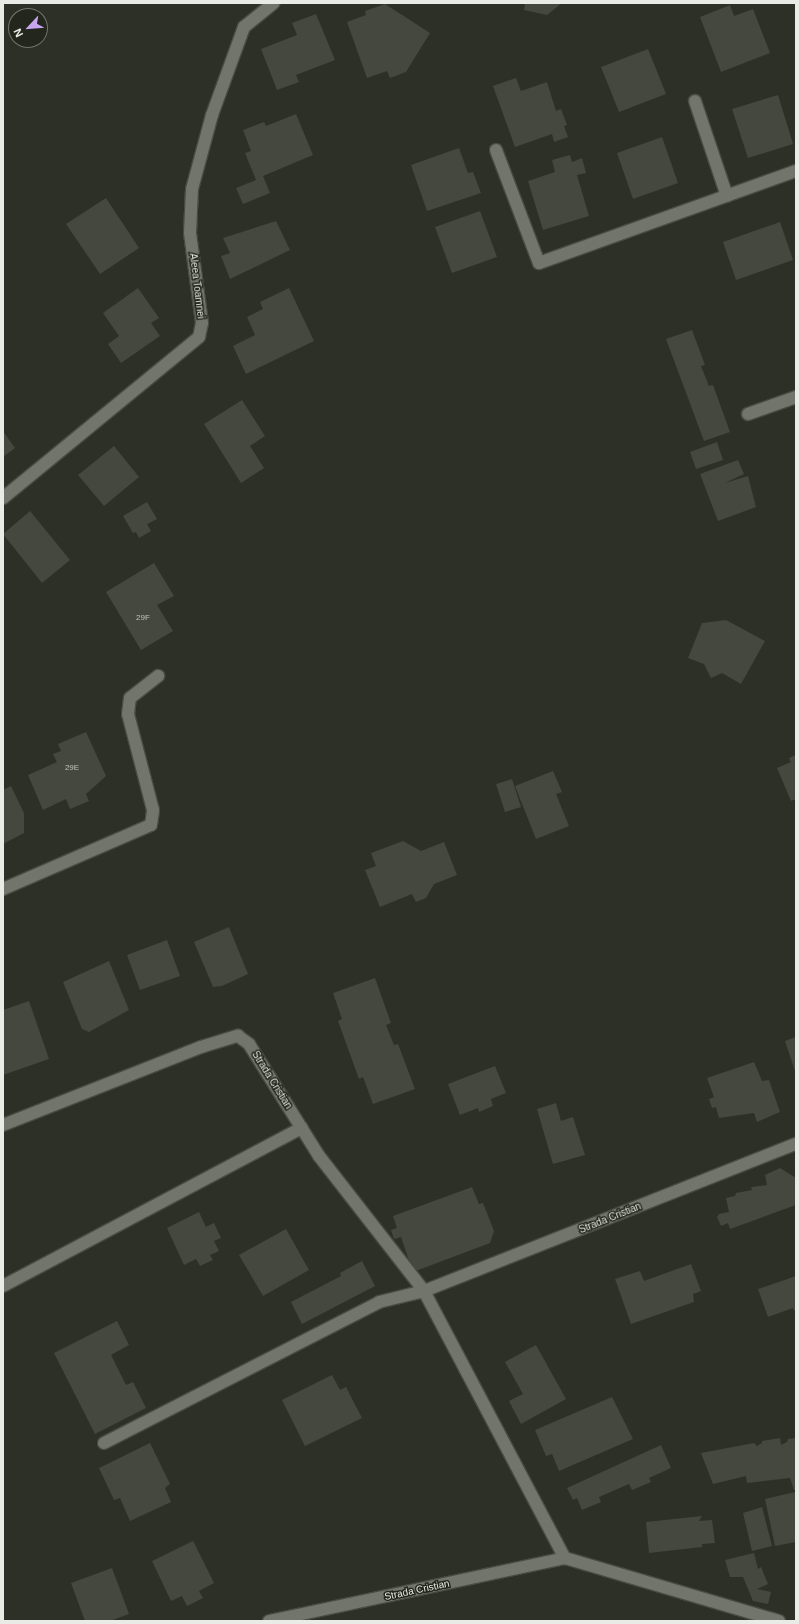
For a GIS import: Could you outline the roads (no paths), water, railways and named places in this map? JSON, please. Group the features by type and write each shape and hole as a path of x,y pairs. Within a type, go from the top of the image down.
{"street":[{"name":"Aleea Toamnei","path":"3,498 199,337 202,323 190,233 192,189 212,116 244,27 274,3"},
{"path":"695,101 727,196"},
{"path":"496,150 539,263 796,171"},
{"path":"748,414 796,397"},
{"path":"3,889 151,825 153,810 128,714 130,698 158,676"},
{"name":"Strada Cristian","path":"3,1125 201,1047 238,1036 249,1044 319,1156 424,1291 565,1558"},
{"path":"3,1286 302,1128"},
{"name":"Strada Cristian","path":"424,1291 796,1144"},
{"path":"104,1443 379,1302 424,1291"},
{"name":"Strada Cristian","path":"269,1621 565,1558 778,1621"}]}
